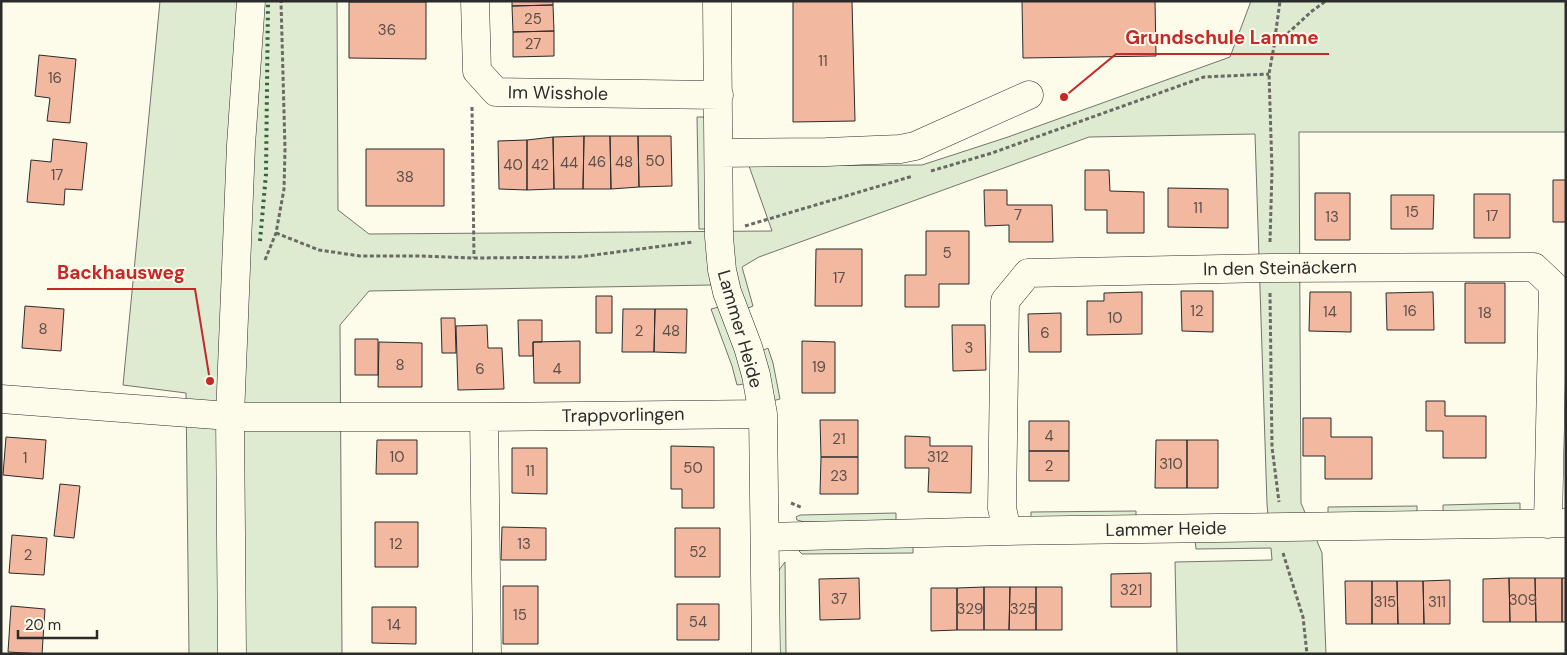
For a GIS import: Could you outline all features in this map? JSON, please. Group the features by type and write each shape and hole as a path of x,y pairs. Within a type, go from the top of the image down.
{"street":[{"path":"232,654 230,416 240,164 251,1"},
{"path":"475,1 477,71"},
{"name":"Lammer Heide","path":"717,1 722,270 727,292 748,347 756,375 763,414 766,654"},
{"name":"Im Wisshole","path":"477,71 496,92 719,95"},
{"path":"719,153 900,149 915,146 1029,95"},
{"name":"In den Steinäckern","path":"1007,531 1002,508 1005,301 1028,273 1270,268 1534,267 1553,285 1557,524"},
{"name":"Trappvorlingen","path":"1,400 230,416 484,417 763,414"},
{"path":"484,417 487,654"},
{"name":"Lammer Heide","path":"766,537 1007,531 1557,524"}],"path":[{"path":"281,1 285,149 284,189 276,233 318,250 360,256 474,258 579,257 720,237"},
{"path":"1280,1 1269,74 1272,170 1270,268 1272,447 1282,528 1283,553 1303,617 1307,654"},
{"path":"1274,46 1312,11 1326,1"},
{"path":"474,258 472,103 477,71"},
{"path":"925,172 992,153 1204,77 1269,74"},
{"path":"743,218 743,227 916,175"},
{"path":"788,498 791,504"}],"green space":[{"path":"160,1 337,1 338,210 369,234 772,231 749,166 922,165 1008,137 1230,57 1251,1 1566,1 1566,132 1299,132 1301,503 1322,553 1326,654 1177,654 1175,562 1272,560 1271,548 1196,549 1195,540 1270,539 1267,504 1255,134 1089,137 759,257 742,267 753,306 746,309 712,285 369,291 340,325 342,654 189,654 186,393 123,385"},
{"path":"697,117 705,117 708,229 699,229"},
{"path":"719,307 735,348 744,384 737,385 711,309"},
{"path":"768,348 780,399 772,401 762,351"},
{"path":"1520,503 1520,512 1443,514 1443,505"},
{"path":"1417,506 1417,514 1328,515 1328,507"},
{"path":"1136,511 1136,518 1031,520 1031,512"},
{"path":"896,513 896,521 804,522 797,520 796,517 800,515"},
{"path":"913,545 913,553 802,554 799,551 800,550"},
{"path":"785,562 786,654 778,654 777,578 779,570"}],"building":[{"path":"512,1 553,1 553,5 512,6"},
{"path":"793,1 852,1 855,121 793,122"},
{"path":"1022,1 1155,1 1156,56 1023,58"},
{"path":"349,2 426,2 426,59 349,58"},
{"path":"553,5 554,31 513,32 512,6"},
{"path":"554,31 554,56 513,57 513,32"},
{"path":"39,55 76,59 70,123 47,121 50,98 35,96"},
{"path":"584,136 583,189 554,189 553,137"},
{"path":"584,136 610,136 611,189 583,189"},
{"path":"610,136 638,136 639,187 611,189"},
{"path":"638,136 671,136 672,186 639,187"},
{"path":"553,137 554,189 527,190 527,140"},
{"path":"53,139 87,143 82,190 65,189 64,205 27,202 31,160 51,162"},
{"path":"527,140 527,190 499,189 498,141"},
{"path":"366,149 444,149 444,206 366,206"},
{"path":"1085,170 1109,170 1110,191 1144,192 1144,233 1107,233 1107,210 1085,210"},
{"path":"1553,180 1566,180 1566,222 1553,222"},
{"path":"1168,188 1228,189 1228,228 1168,227"},
{"path":"984,190 1007,190 1007,205 1052,205 1053,242 1009,242 1009,225 985,226"},
{"path":"1315,193 1350,193 1350,240 1315,240"},
{"path":"1474,194 1510,194 1510,238 1474,238"},
{"path":"1391,195 1434,195 1433,229 1391,229"},
{"path":"926,231 969,231 969,284 939,284 939,307 905,307 905,275 926,275"},
{"path":"816,249 862,249 862,306 815,306"},
{"path":"1465,283 1505,283 1505,343 1465,343"},
{"path":"1181,291 1213,291 1213,332 1182,331"},
{"path":"1142,292 1142,334 1087,335 1087,301 1104,301 1104,293"},
{"path":"1310,292 1351,292 1351,332 1309,331"},
{"path":"1433,292 1434,330 1387,330 1386,293"},
{"path":"596,296 612,296 612,333 596,333"},
{"path":"25,306 64,309 61,351 22,348"},
{"path":"623,309 655,309 654,352 622,352"},
{"path":"655,309 687,309 686,353 654,352"},
{"path":"1061,313 1061,352 1029,352 1028,314"},
{"path":"441,318 455,318 456,353 442,353"},
{"path":"518,320 542,320 542,342 533,342 533,356 519,356"},
{"path":"487,325 488,348 502,348 504,389 458,390 456,326"},
{"path":"952,325 985,325 986,370 953,371"},
{"path":"355,339 378,339 378,375 355,375"},
{"path":"580,341 580,383 534,383 533,342"},
{"path":"802,341 835,342 835,393 802,393"},
{"path":"379,342 422,343 422,387 378,387"},
{"path":"1426,401 1445,401 1445,416 1486,416 1486,458 1443,458 1443,431 1426,431"},
{"path":"1303,418 1331,418 1331,437 1372,437 1372,479 1325,479 1325,456 1303,456"},
{"path":"820,420 858,420 858,457 821,457"},
{"path":"1029,421 1069,421 1069,451 1029,451"},
{"path":"905,436 930,437 930,446 972,446 971,493 928,492 929,468 905,468"},
{"path":"6,437 46,440 43,479 3,475"},
{"path":"377,440 417,440 417,474 376,474"},
{"path":"1156,440 1187,440 1187,488 1155,488"},
{"path":"1187,440 1218,440 1218,488 1187,488"},
{"path":"671,446 714,447 714,508 682,508 682,489 671,489"},
{"path":"512,448 547,448 547,494 512,493"},
{"path":"1029,451 1069,451 1069,481 1029,481"},
{"path":"821,457 858,457 858,494 820,494"},
{"path":"60,484 80,486 74,538 54,536"},
{"path":"375,522 418,522 418,567 375,567"},
{"path":"502,527 546,528 546,560 501,560"},
{"path":"675,528 720,528 720,577 675,577"},
{"path":"12,535 47,538 44,575 9,573"},
{"path":"1151,573 1151,607 1111,607 1111,574"},
{"path":"859,578 860,619 820,620 819,579"},
{"path":"1509,578 1510,622 1483,622 1483,579"},
{"path":"1509,578 1535,578 1536,622 1510,622"},
{"path":"1535,578 1562,578 1562,622 1536,622"},
{"path":"1562,578 1566,578 1566,622 1562,622"},
{"path":"1450,580 1450,624 1424,624 1423,581"},
{"path":"1345,581 1372,581 1372,624 1346,624"},
{"path":"1372,581 1397,581 1398,624 1372,624"},
{"path":"1397,581 1423,581 1424,624 1398,624"},
{"path":"503,586 538,586 538,644 503,644"},
{"path":"984,587 984,630 957,630 957,588"},
{"path":"984,587 1010,587 1009,630 984,630"},
{"path":"1010,587 1036,587 1036,630 1009,630"},
{"path":"1036,587 1062,587 1062,630 1036,630"},
{"path":"931,588 957,588 957,630 931,631"},
{"path":"677,604 719,604 719,640 677,640"},
{"path":"11,606 45,609 42,654 8,652"},
{"path":"372,607 416,607 416,644 372,643"}],"hedge":[{"path":"260,241 266,174 268,1"}],"place":[{"name":"Grundschule Lamme","path":"1064,97"},
{"name":"Backhausweg","path":"210,381"}]}
